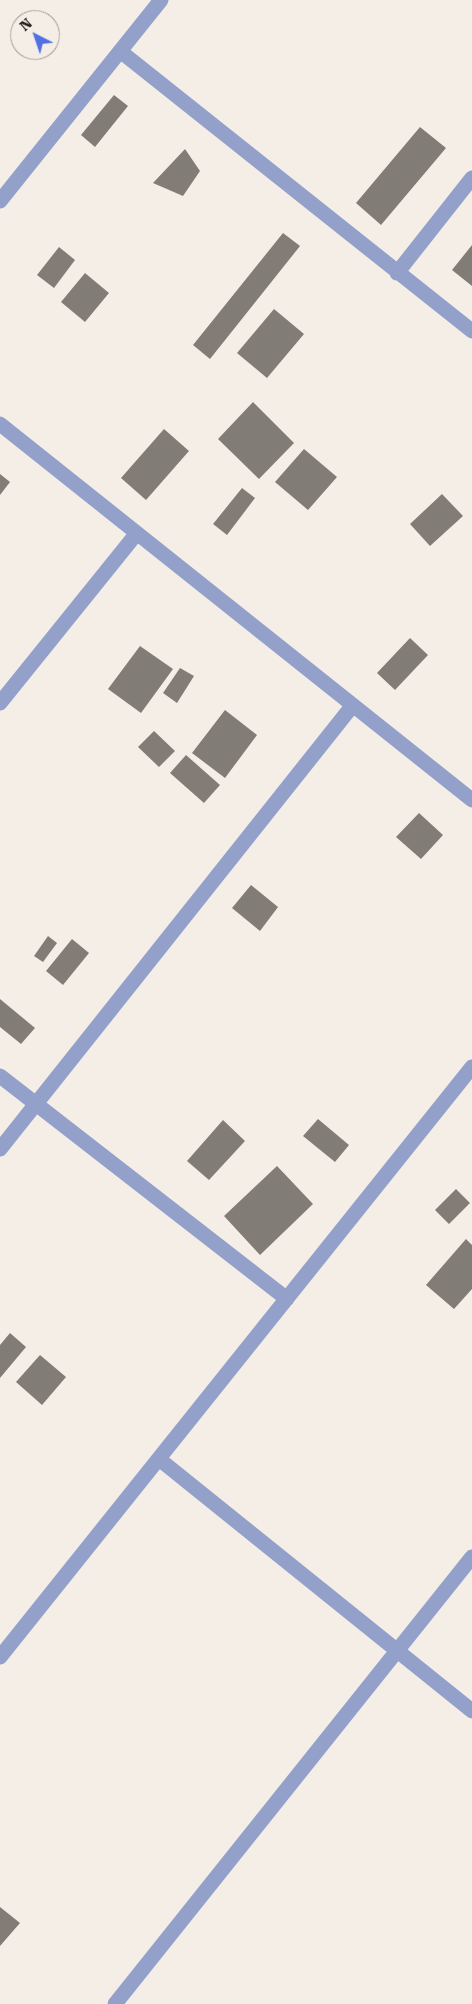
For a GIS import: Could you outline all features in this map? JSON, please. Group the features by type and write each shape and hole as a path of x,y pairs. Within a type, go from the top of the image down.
{"street":[{"path":"0,200 161,0"},
{"path":"120,50 472,331"},
{"path":"397,273 472,178"},
{"path":"0,424 472,800"},
{"path":"0,704 137,533"},
{"path":"0,1149 352,705"},
{"path":"0,1657 472,1068"},
{"path":"0,1076 287,1299"},
{"path":"159,1459 472,1711"},
{"path":"115,2004 472,1557"}],"building":[{"path":"114,95 128,106 95,147 81,135"},
{"path":"420,127 446,148 381,225 356,203"},
{"path":"185,149 200,171 183,196 153,183"},
{"path":"283,233 300,246 210,359 193,345"},
{"path":"472,245 472,286 452,270"},
{"path":"59,247 75,260 54,288 37,275"},
{"path":"85,273 109,293 85,322 61,302"},
{"path":"274,309 304,334 267,378 237,353"},
{"path":"253,402 294,443 259,479 218,439"},
{"path":"164,429 189,451 146,500 121,478"},
{"path":"304,449 337,477 308,510 275,482"},
{"path":"0,474 10,482 0,495"},
{"path":"242,488 255,498 227,535 213,524"},
{"path":"442,494 463,516 430,546 410,524"},
{"path":"410,638 428,655 395,690 377,673"},
{"path":"140,646 173,669 141,713 108,689"},
{"path":"180,668 194,676 177,703 163,693"},
{"path":"225,710 257,735 225,778 192,753"},
{"path":"154,731 175,751 159,767 138,747"},
{"path":"186,755 220,785 204,803 170,773"},
{"path":"419,813 443,835 421,859 396,837"},
{"path":"251,885 278,907 260,931 232,908"},
{"path":"48,936 57,943 43,962 34,956"},
{"path":"72,939 89,953 63,985 46,971"},
{"path":"0,999 35,1028 21,1044 0,1027"},
{"path":"318,1119 349,1145 335,1162 303,1136"},
{"path":"223,1120 245,1141 209,1180 187,1161"},
{"path":"277,1166 313,1204 260,1255 224,1216"},
{"path":"456,1189 470,1203 449,1224 435,1210"},
{"path":"466,1239 472,1245 472,1289 454,1309 426,1285"},
{"path":"10,1333 26,1347 0,1378 0,1345"},
{"path":"40,1355 66,1377 42,1405 16,1382"},
{"path":"0,1907 20,1923 0,1946"}]}
